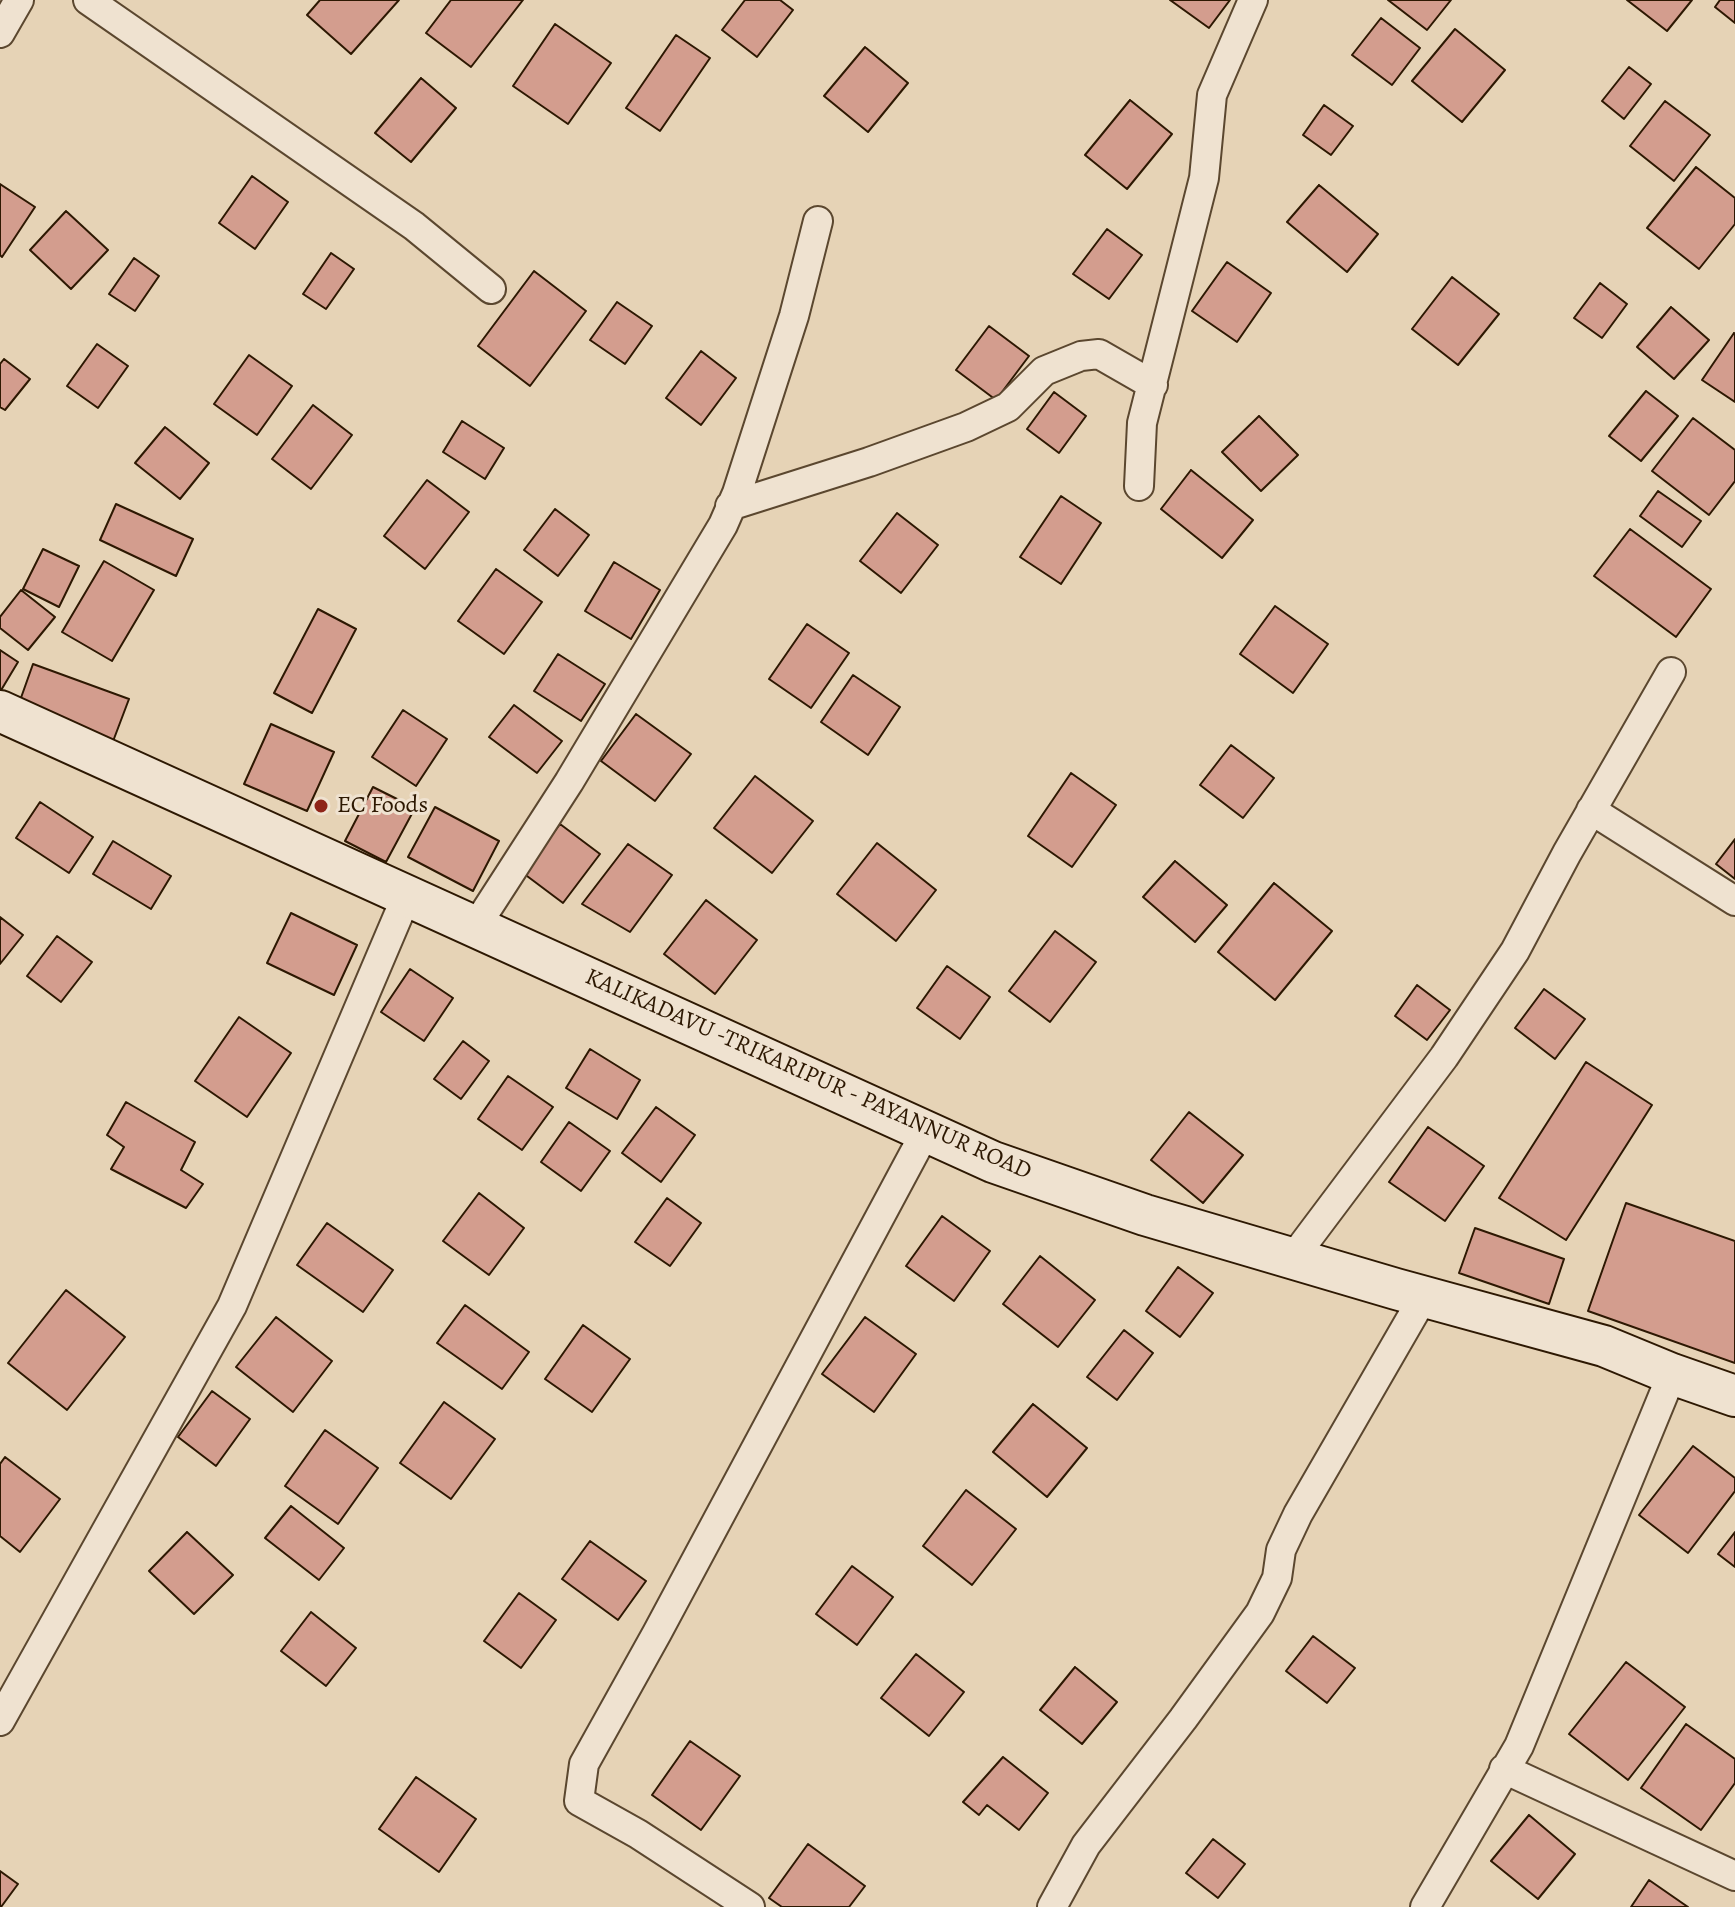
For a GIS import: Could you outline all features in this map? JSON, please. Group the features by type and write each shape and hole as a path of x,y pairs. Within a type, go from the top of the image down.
{"main road":[{"name":"KALIKADAVU -TRIKARIPUR - PAYANNUR ROAD","path":"0,711 993,1162 1145,1215 1604,1346 1735,1396"}],"street":[{"path":"0,33 19,0"},
{"path":"88,0 414,226 491,289"},
{"path":"1139,486 1142,423 1204,178 1212,95 1253,0"},
{"path":"476,926 569,782 706,556 730,506 794,316 818,221"},
{"path":"730,506 966,427 1008,407 1044,371 1081,356 1099,354 1153,385"},
{"path":"1293,1258 1444,1057 1515,951 1591,810 1671,672"},
{"path":"1591,810 1735,901"},
{"path":"0,1721 232,1306 407,895"},
{"path":"750,1907 651,1842 579,1801 584,1764 926,1131"},
{"path":"1052,1907 1086,1845 1260,1613 1277,1578 1281,1550 1298,1514 1424,1296"},
{"path":"1425,1907 1519,1746 1672,1374"},
{"path":"1504,1769 1735,1876"}],"building":[{"path":"320,0 399,0 351,54 307,15"},
{"path":"451,0 523,0 471,67 426,33"},
{"path":"745,0 780,0 793,10 757,57 722,30"},
{"path":"1170,0 1230,0 1209,28"},
{"path":"1388,0 1451,0 1427,30"},
{"path":"1627,0 1692,0 1667,31"},
{"path":"1720,0 1735,0 1735,23 1715,7"},
{"path":"1381,18 1420,48 1392,85 1352,55"},
{"path":"555,24 611,63 568,124 513,86"},
{"path":"1455,29 1505,70 1462,122 1412,81"},
{"path":"676,35 710,58 660,131 626,108"},
{"path":"865,47 908,83 868,132 824,96"},
{"path":"1629,67 1651,84 1624,119 1602,101"},
{"path":"421,78 456,108 411,162 375,133"},
{"path":"1130,100 1172,134 1127,189 1085,155"},
{"path":"1665,101 1710,135 1674,181 1630,146"},
{"path":"1324,105 1353,126 1331,155 1303,135"},
{"path":"1696,167 1735,198 1735,224 1699,269 1647,228"},
{"path":"252,176 288,202 255,249 219,223"},
{"path":"0,184 35,207 2,257 0,255"},
{"path":"1319,185 1378,234 1347,272 1287,222"},
{"path":"66,211 108,250 71,289 30,250"},
{"path":"1107,229 1142,255 1109,299 1073,274"},
{"path":"331,253 354,269 326,309 303,294"},
{"path":"134,258 159,276 135,311 109,294"},
{"path":"1227,262 1271,293 1237,342 1192,311"},
{"path":"534,271 586,311 530,386 478,346"},
{"path":"1452,277 1499,314 1458,365 1412,329"},
{"path":"1600,283 1627,304 1602,338 1574,318"},
{"path":"617,302 652,326 625,364 590,340"},
{"path":"1671,307 1709,340 1674,379 1637,347"},
{"path":"989,326 1029,356 996,400 956,370"},
{"path":"1735,334 1735,402 1702,380"},
{"path":"97,344 128,366 98,408 67,386"},
{"path":"701,351 736,378 701,425 666,398"},
{"path":"249,355 292,386 257,435 214,404"},
{"path":"4,359 30,379 5,410 0,407 0,364"},
{"path":"1646,391 1678,416 1641,461 1609,436"},
{"path":"1054,392 1086,416 1059,453 1027,429"},
{"path":"313,405 352,435 311,489 272,459"},
{"path":"1259,416 1298,455 1261,491 1222,452"},
{"path":"1693,418 1735,450 1735,481 1709,515 1652,471"},
{"path":"462,421 504,448 485,479 443,452"},
{"path":"165,427 209,463 180,499 135,463"},
{"path":"1191,470 1253,520 1222,558 1161,509"},
{"path":"427,480 469,512 425,569 384,536"},
{"path":"1658,491 1701,521 1682,547 1640,516"},
{"path":"1061,496 1101,523 1061,584 1020,557"},
{"path":"116,504 193,539 176,576 100,540"},
{"path":"555,509 589,535 558,576 524,550"},
{"path":"897,513 938,545 901,593 860,561"},
{"path":"1630,529 1711,589 1676,637 1594,576"},
{"path":"43,549 79,566 59,607 23,589"},
{"path":"104,561 154,590 112,661 62,632"},
{"path":"614,562 660,590 631,639 585,611"},
{"path":"496,569 542,602 504,654 458,621"},
{"path":"21,590 55,617 28,650 0,628 0,617"},
{"path":"1275,606 1328,644 1293,693 1240,654"},
{"path":"318,609 356,629 312,713 274,693"},
{"path":"807,624 849,653 811,708 769,679"},
{"path":"0,650 18,662 0,692"},
{"path":"558,654 605,684 581,721 534,691"},
{"path":"33,664 129,699 112,744 17,709"},
{"path":"853,675 900,707 868,755 821,722"},
{"path":"514,705 562,741 537,773 489,737"},
{"path":"403,710 447,739 416,786 372,757"},
{"path":"636,714 691,754 655,801 601,761"},
{"path":"271,724 334,752 307,811 244,784"},
{"path":"1231,745 1274,778 1243,818 1200,785"},
{"path":"1071,773 1116,805 1072,867 1028,836"},
{"path":"755,776 813,821 772,873 714,828"},
{"path":"373,787 415,808 386,862 345,841"},
{"path":"40,802 93,837 69,873 16,838"},
{"path":"435,807 499,841 473,891 408,857"},
{"path":"560,824 600,854 563,903 523,873"},
{"path":"1735,839 1735,879 1716,864"},
{"path":"113,841 171,876 151,909 93,874"},
{"path":"877,843 936,890 896,941 837,894"},
{"path":"628,844 672,875 630,932 582,904"},
{"path":"1175,861 1227,905 1195,942 1143,897"},
{"path":"1274,883 1332,931 1275,1000 1218,952"},
{"path":"706,900 757,940 715,994 664,954"},
{"path":"291,913 357,945 334,995 267,963"},
{"path":"0,917 23,935 0,964"},
{"path":"1055,931 1096,962 1050,1022 1009,991"},
{"path":"57,936 92,962 61,1002 27,976"},
{"path":"947,966 990,997 960,1039 917,1008"},
{"path":"410,969 453,998 424,1041 381,1012"},
{"path":"1417,985 1450,1010 1427,1040 1395,1016"},
{"path":"1544,989 1585,1019 1555,1059 1515,1028"},
{"path":"239,1017 291,1053 247,1117 195,1081"},
{"path":"463,1041 489,1061 461,1099 434,1079"},
{"path":"590,1049 640,1080 617,1119 566,1088"},
{"path":"1586,1062 1652,1105 1566,1240 1499,1198"},
{"path":"508,1076 553,1107 522,1150 478,1119"},
{"path":"126,1102 195,1142 181,1170 203,1184 186,1208 111,1169 124,1147 107,1135"},
{"path":"656,1107 695,1135 661,1182 622,1153"},
{"path":"1189,1112 1243,1155 1203,1203 1151,1160"},
{"path":"569,1122 610,1151 581,1191 541,1162"},
{"path":"1428,1127 1484,1166 1445,1221 1389,1182"},
{"path":"479,1193 524,1228 489,1275 443,1241"},
{"path":"667,1198 701,1223 670,1266 635,1242"},
{"path":"1626,1203 1735,1241 1735,1363 1588,1311"},
{"path":"942,1216 990,1251 954,1301 906,1266"},
{"path":"327,1223 393,1270 363,1312 297,1265"},
{"path":"1475,1228 1564,1259 1549,1304 1459,1273"},
{"path":"1040,1256 1095,1300 1058,1347 1003,1304"},
{"path":"1178,1267 1213,1293 1180,1337 1146,1311"},
{"path":"66,1290 125,1337 67,1410 8,1363"},
{"path":"465,1305 529,1352 502,1389 437,1343"},
{"path":"276,1317 332,1361 293,1412 236,1367"},
{"path":"865,1317 916,1354 874,1412 822,1374"},
{"path":"583,1325 630,1359 592,1412 545,1379"},
{"path":"1124,1330 1153,1353 1117,1400 1087,1377"},
{"path":"212,1391 250,1419 216,1466 178,1437"},
{"path":"444,1402 495,1439 451,1499 400,1463"},
{"path":"1033,1404 1087,1448 1047,1497 993,1452"},
{"path":"325,1430 378,1468 338,1524 285,1486"},
{"path":"1693,1446 1735,1478 1735,1491 1688,1553 1639,1515"},
{"path":"5,1457 60,1499 20,1552 0,1536 0,1464"},
{"path":"966,1490 1016,1529 972,1585 923,1546"},
{"path":"291,1506 344,1548 319,1580 265,1538"},
{"path":"187,1532 233,1575 194,1614 149,1571"},
{"path":"1735,1532 1735,1567 1718,1554"},
{"path":"590,1541 646,1581 618,1620 562,1579"},
{"path":"852,1566 893,1597 857,1645 816,1614"},
{"path":"519,1593 556,1620 521,1668 484,1641"},
{"path":"311,1612 356,1648 326,1686 281,1651"},
{"path":"1313,1636 1355,1668 1327,1703 1286,1671"},
{"path":"916,1654 964,1692 929,1736 881,1698"},
{"path":"1626,1662 1685,1707 1628,1780 1569,1734"},
{"path":"1075,1667 1117,1702 1082,1744 1040,1710"},
{"path":"1686,1724 1735,1759 1735,1783 1701,1830 1641,1788"},
{"path":"690,1741 740,1776 701,1830 652,1795"},
{"path":"1003,1757 1048,1793 1019,1830 987,1805 979,1815 963,1802"},
{"path":"416,1777 476,1819 439,1872 379,1829"},
{"path":"1529,1815 1575,1854 1538,1899 1491,1861"},
{"path":"1213,1839 1245,1864 1218,1898 1186,1873"},
{"path":"808,1844 865,1886 849,1907 782,1907 769,1898"},
{"path":"0,1871 18,1884 1,1907 0,1907"},
{"path":"1649,1880 1688,1907 1631,1907"}],"place":[{"name":"EC Foods","path":"321,806"}]}
